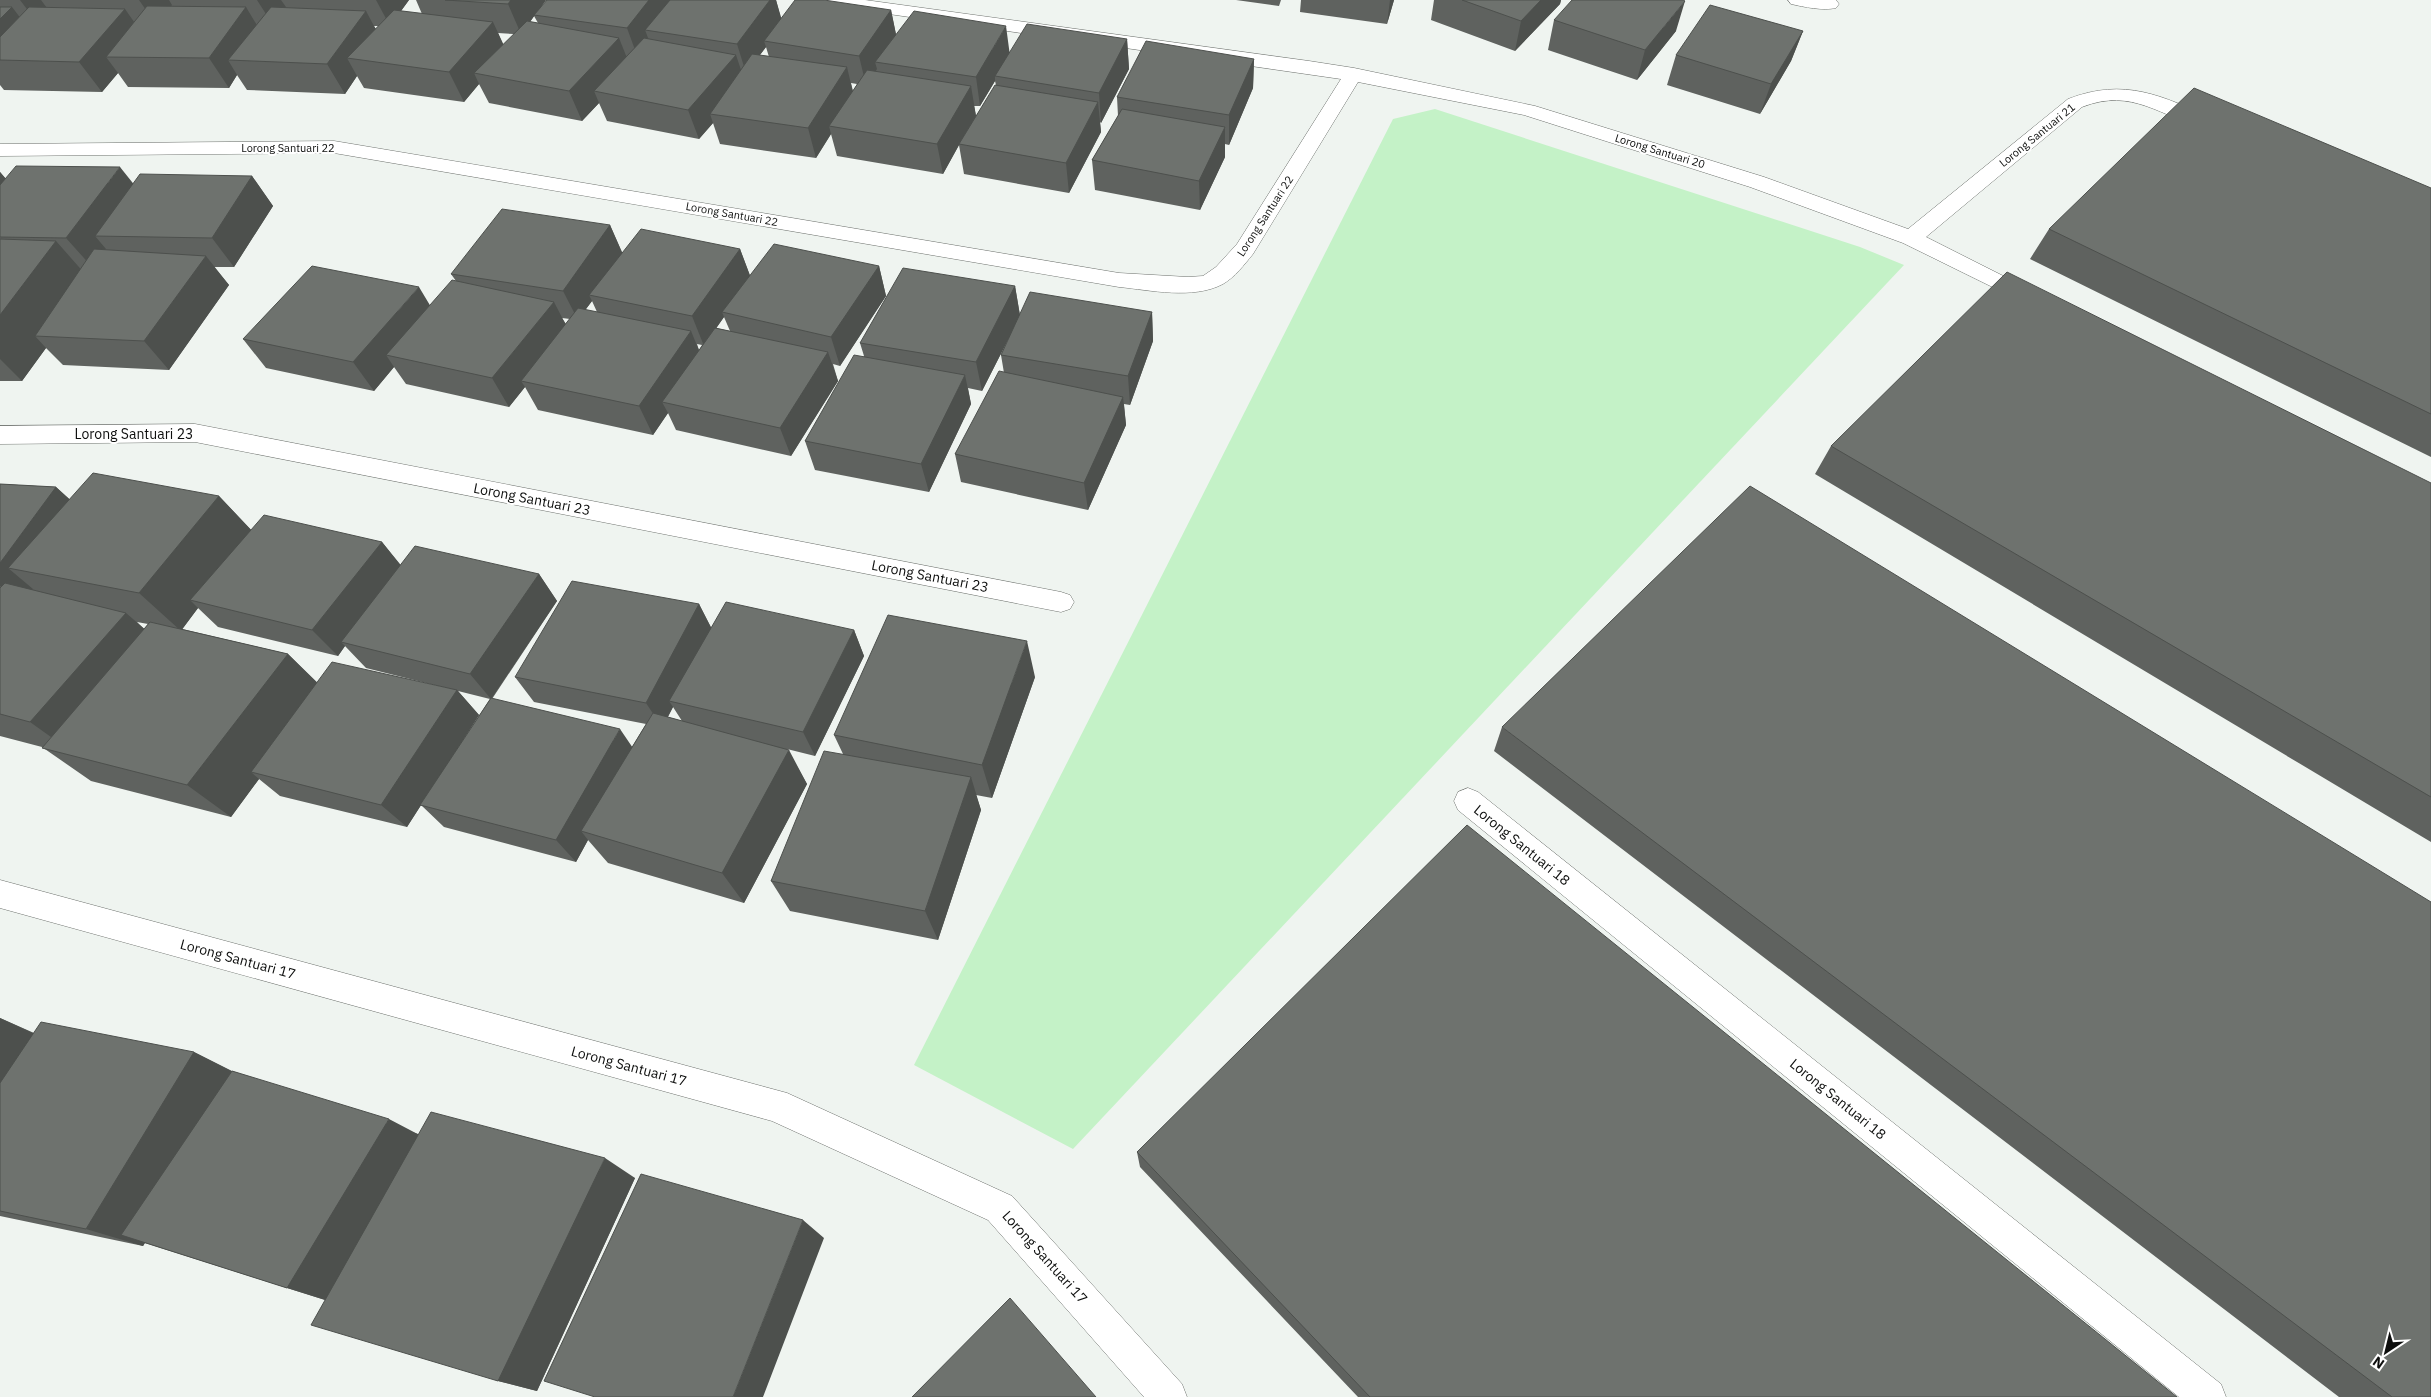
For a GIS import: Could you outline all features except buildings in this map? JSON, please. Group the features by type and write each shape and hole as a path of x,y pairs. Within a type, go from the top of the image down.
{"street":[{"name":"Lorong Santuari 20","path":"826,0 1354,74 1528,110 1757,182 1911,238 2052,310"},
{"path":"1797,0 1830,4"},
{"name":"Lorong Santuari 22","path":"0,150 334,147 1119,280 1164,284 1208,282 1229,268 1245,249 1354,74"},
{"name":"Lorong Santuari 21","path":"1911,238 2075,102 2087,96 2113,93 2142,97 2224,131"},
{"name":"Lorong Santuari 23","path":"0,435 195,433 1061,602"},
{"name":"Lorong Santuari 18","path":"1468,801 2208,1397"},
{"name":"Lorong Santuari 17","path":"0,894 775,1105 1000,1208 1169,1397"}],"green space":[{"path":"1435,109 1860,247 1904,265 1073,1149 914,1065 1393,119"}]}
